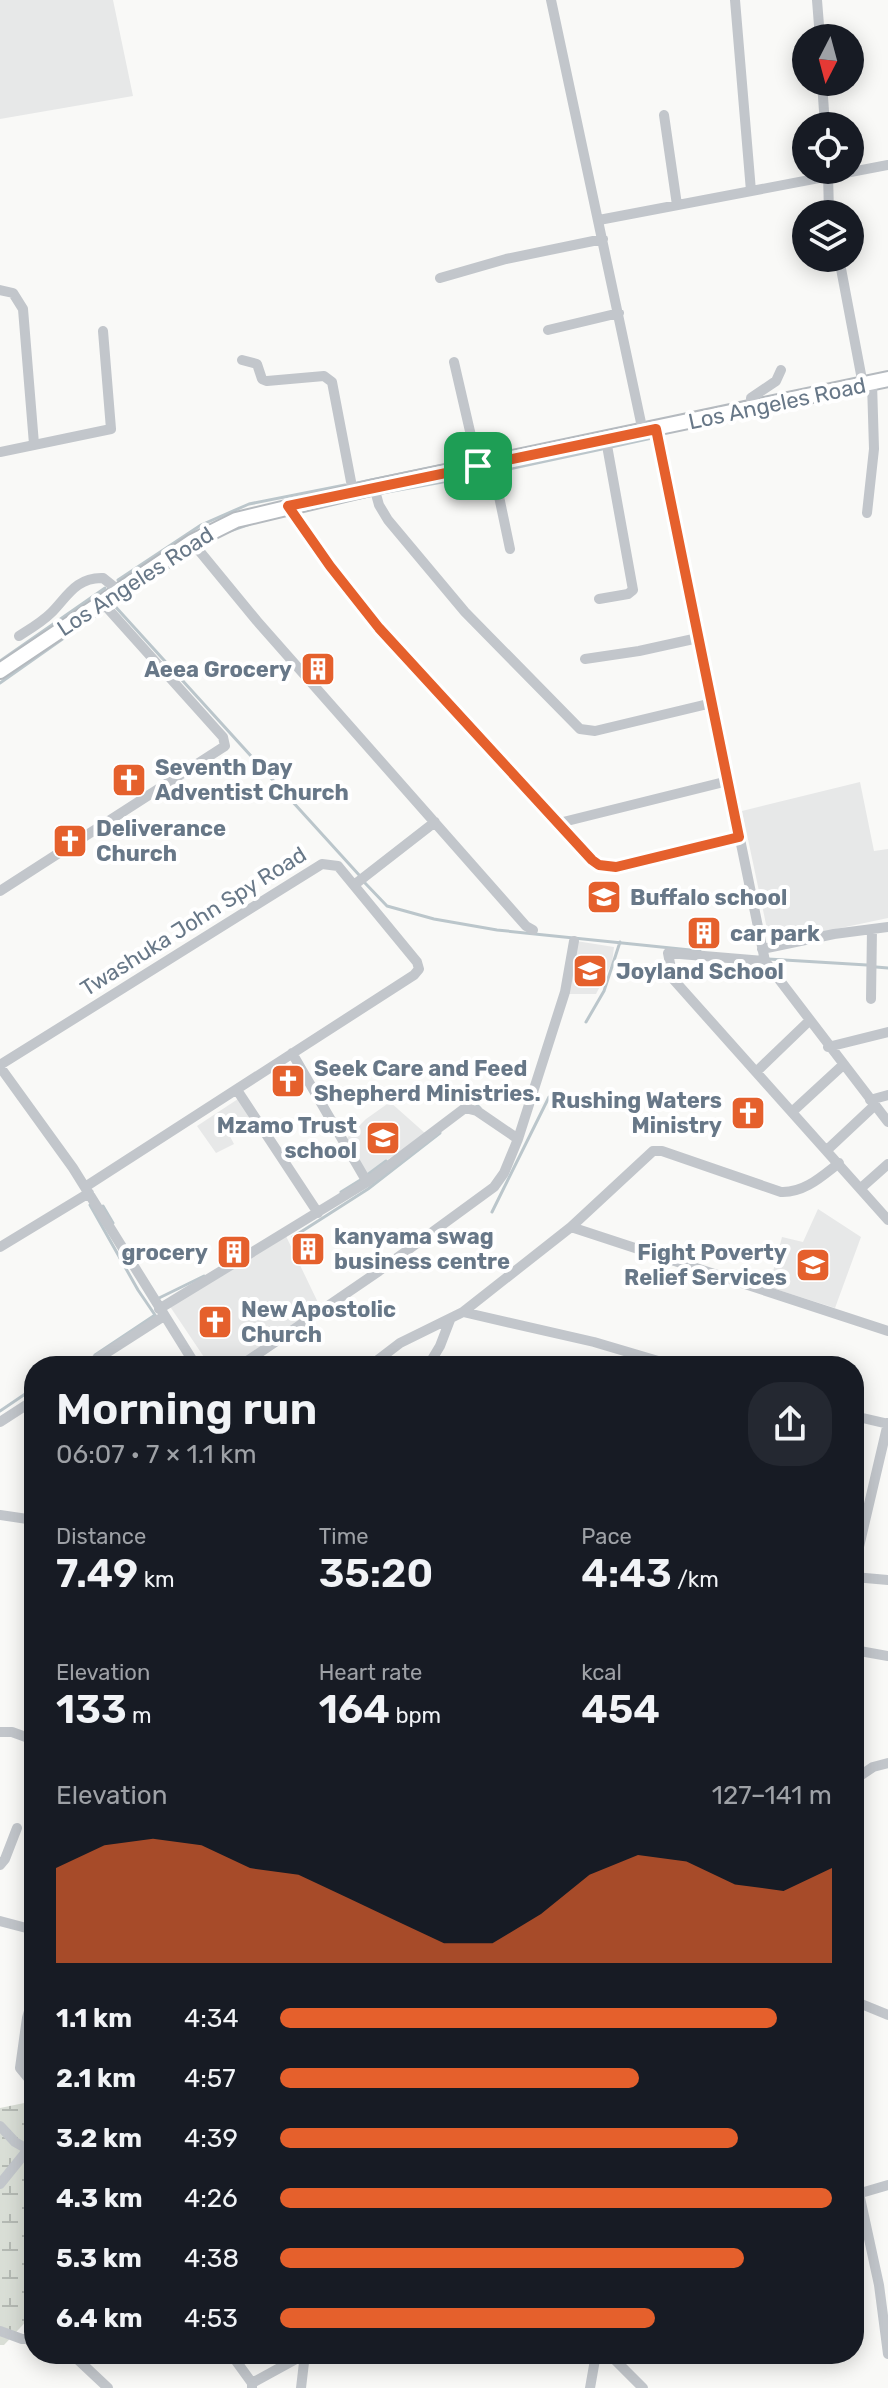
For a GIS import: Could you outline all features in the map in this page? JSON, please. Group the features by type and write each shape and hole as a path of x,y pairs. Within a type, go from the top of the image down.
{"main road":[{"name":"Los Angeles Road","path":"0,671 101,601 223,524 352,490 606,440 888,379"}],"street":[{"path":"551,0 619,313 650,430 698,638 765,961 808,1022 888,1122"},
{"path":"735,0 751,191"},
{"path":"817,0 819,24"},
{"path":"664,115 677,205"},
{"path":"864,169 888,165"},
{"path":"599,220 792,182"},
{"path":"440,278 506,259 603,239"},
{"path":"842,272 867,384 874,449 867,513"},
{"path":"0,290 13,293 23,309 34,444"},
{"path":"548,330 619,313"},
{"path":"0,452 111,429 103,331"},
{"path":"242,360 257,364 262,379 267,381 324,376 332,382 352,490"},
{"path":"454,362 510,549"},
{"path":"752,408 751,398 772,385 781,370"},
{"path":"599,599 628,594 633,590 606,440"},
{"path":"374,487 379,505 388,520 456,602 580,729 595,731 712,703"},
{"path":"288,506 379,628 592,860 607,867 628,864 739,837"},
{"path":"192,542 257,621 526,926 533,930"},
{"path":"19,636 51,614 71,588 96,577 103,578 118,590"},
{"path":"0,891 225,746 225,739 215,727 101,601"},
{"path":"585,659 698,638"},
{"path":"559,823 728,781"},
{"path":"354,885 435,822"},
{"name":"Twashuka John Spy Road","path":"0,1066 322,864 338,866 417,962 419,969 292,1053"},
{"path":"762,949 888,927"},
{"path":"871,999 872,929"},
{"path":"255,1356 494,1187 504,1173 518,1139 565,992 574,941"},
{"path":"765,961 668,953 673,979 888,1220"},
{"path":"756,1072 808,1022"},
{"path":"828,1047 888,1032"},
{"path":"0,1247 292,1053 367,1182"},
{"path":"793,1111 843,1065"},
{"path":"0,1066 87,1190 190,1356"},
{"path":"237,1090 318,1213"},
{"path":"827,1150 873,1102 888,1095"},
{"path":"100,1356 162,1312 367,1182 465,1108 473,1108 518,1139"},
{"path":"383,1356 400,1343 463,1312 571,1227 653,1151 662,1151 789,1193 809,1185 839,1163"},
{"path":"861,1188 888,1164"},
{"path":"571,1227 888,1331"},
{"path":"463,1312 571,1336 640,1356"},
{"path":"434,1356 450,1320"},
{"path":"0,1422 24,1406"},
{"path":"864,1418 888,1424 864,1526"},
{"path":"0,1515 24,1519"},
{"path":"864,1578 888,1580"},
{"path":"864,1652 888,1656"},
{"path":"0,1732 24,1736"},
{"path":"864,1773 888,1763"},
{"path":"0,1865 17,1828"},
{"path":"0,1921 24,1927"},
{"path":"864,2005 888,2015"},
{"path":"24,2039 20,2068 24,2073"},
{"path":"0,2126 15,2142 24,2145"},
{"path":"0,2184 24,2157"},
{"path":"864,2192 888,2185"},
{"path":"864,2226 879,2285 888,2354"},
{"path":"0,2331 24,2339"},
{"path":"82,2364 108,2388"},
{"path":"238,2364 252,2386 288,2364"},
{"path":"301,2388 304,2364"},
{"path":"590,2388 594,2364"},
{"path":"619,2364 643,2388"}],"shaded area":[{"path":"0,0 113,0 133,96 0,119"},
{"path":"860,782 874,851 888,849 888,918 770,943 742,811"},
{"name":"Joyland School","path":"576,941 614,947 612,963 596,994 569,994"},
{"path":"241,1097 252,1115 226,1129 234,1144 216,1153 197,1126"},
{"name":"Mzamo Trust school","path":"390,1102 426,1134 366,1174 347,1138"},
{"name":"Fight Poverty Relief Services","path":"818,1209 861,1237 835,1308 769,1287 782,1237 803,1242"},
{"path":"285,1234 324,1315 254,1356 203,1356 169,1305"}],"green space":[{"path":"24,2103 24,2324 4,2345 0,2345 0,2108"}],"waterway":[{"path":"611,447 652,438"},
{"path":"500,471 602,449"},
{"path":"357,483 439,466"},
{"path":"382,493 492,473"},
{"path":"118,580 201,525 249,504 345,485"},
{"path":"359,498 374,495"},
{"path":"227,532 250,524"},
{"path":"115,603 195,550"},
{"path":"0,661 105,588"},
{"path":"113,604 360,876"},
{"path":"0,683 105,609"},
{"path":"365,883 387,906 434,919 497,930 700,951"},
{"path":"586,1022 604,991 620,942"},
{"path":"768,959 867,965"},
{"path":"876,967 888,968"},
{"path":"492,1212 549,1097"},
{"path":"464,1106 472,1100 480,1108"},
{"path":"293,1237 368,1189 440,1133"},
{"path":"367,1175 386,1161"},
{"path":"341,1192 362,1179"},
{"path":"90,1205 155,1315 95,1355"},
{"path":"103,1206 113,1223"},
{"path":"157,1299 204,1276"},
{"path":"0,1411 24,1395"}],"place":[{"name":"Aeea Grocery","path":"318,669"},
{"name":"Seventh Day Adventist Church","path":"129,780"},
{"name":"Deliverance Church","path":"70,841"},
{"name":"Buffalo school","path":"604,897"},
{"name":"car park","path":"704,933"},
{"name":"Joyland School","path":"590,971"},
{"name":"Seek Care and Feed Shepherd Ministries.","path":"288,1081"},
{"name":"Rushing Waters Ministry","path":"748,1113"},
{"name":"Mzamo Trust school","path":"383,1138"},
{"name":"kanyama swag business centre","path":"308,1249"},
{"name":"grocery","path":"234,1252"},
{"name":"Fight Poverty Relief Services","path":"813,1265"},
{"name":"New Apostolic Church","path":"215,1322"}],"route":[{"path":"656,429 739,837 616,867 599,865 592,860 379,628 288,506 478,466 656,429"}]}
